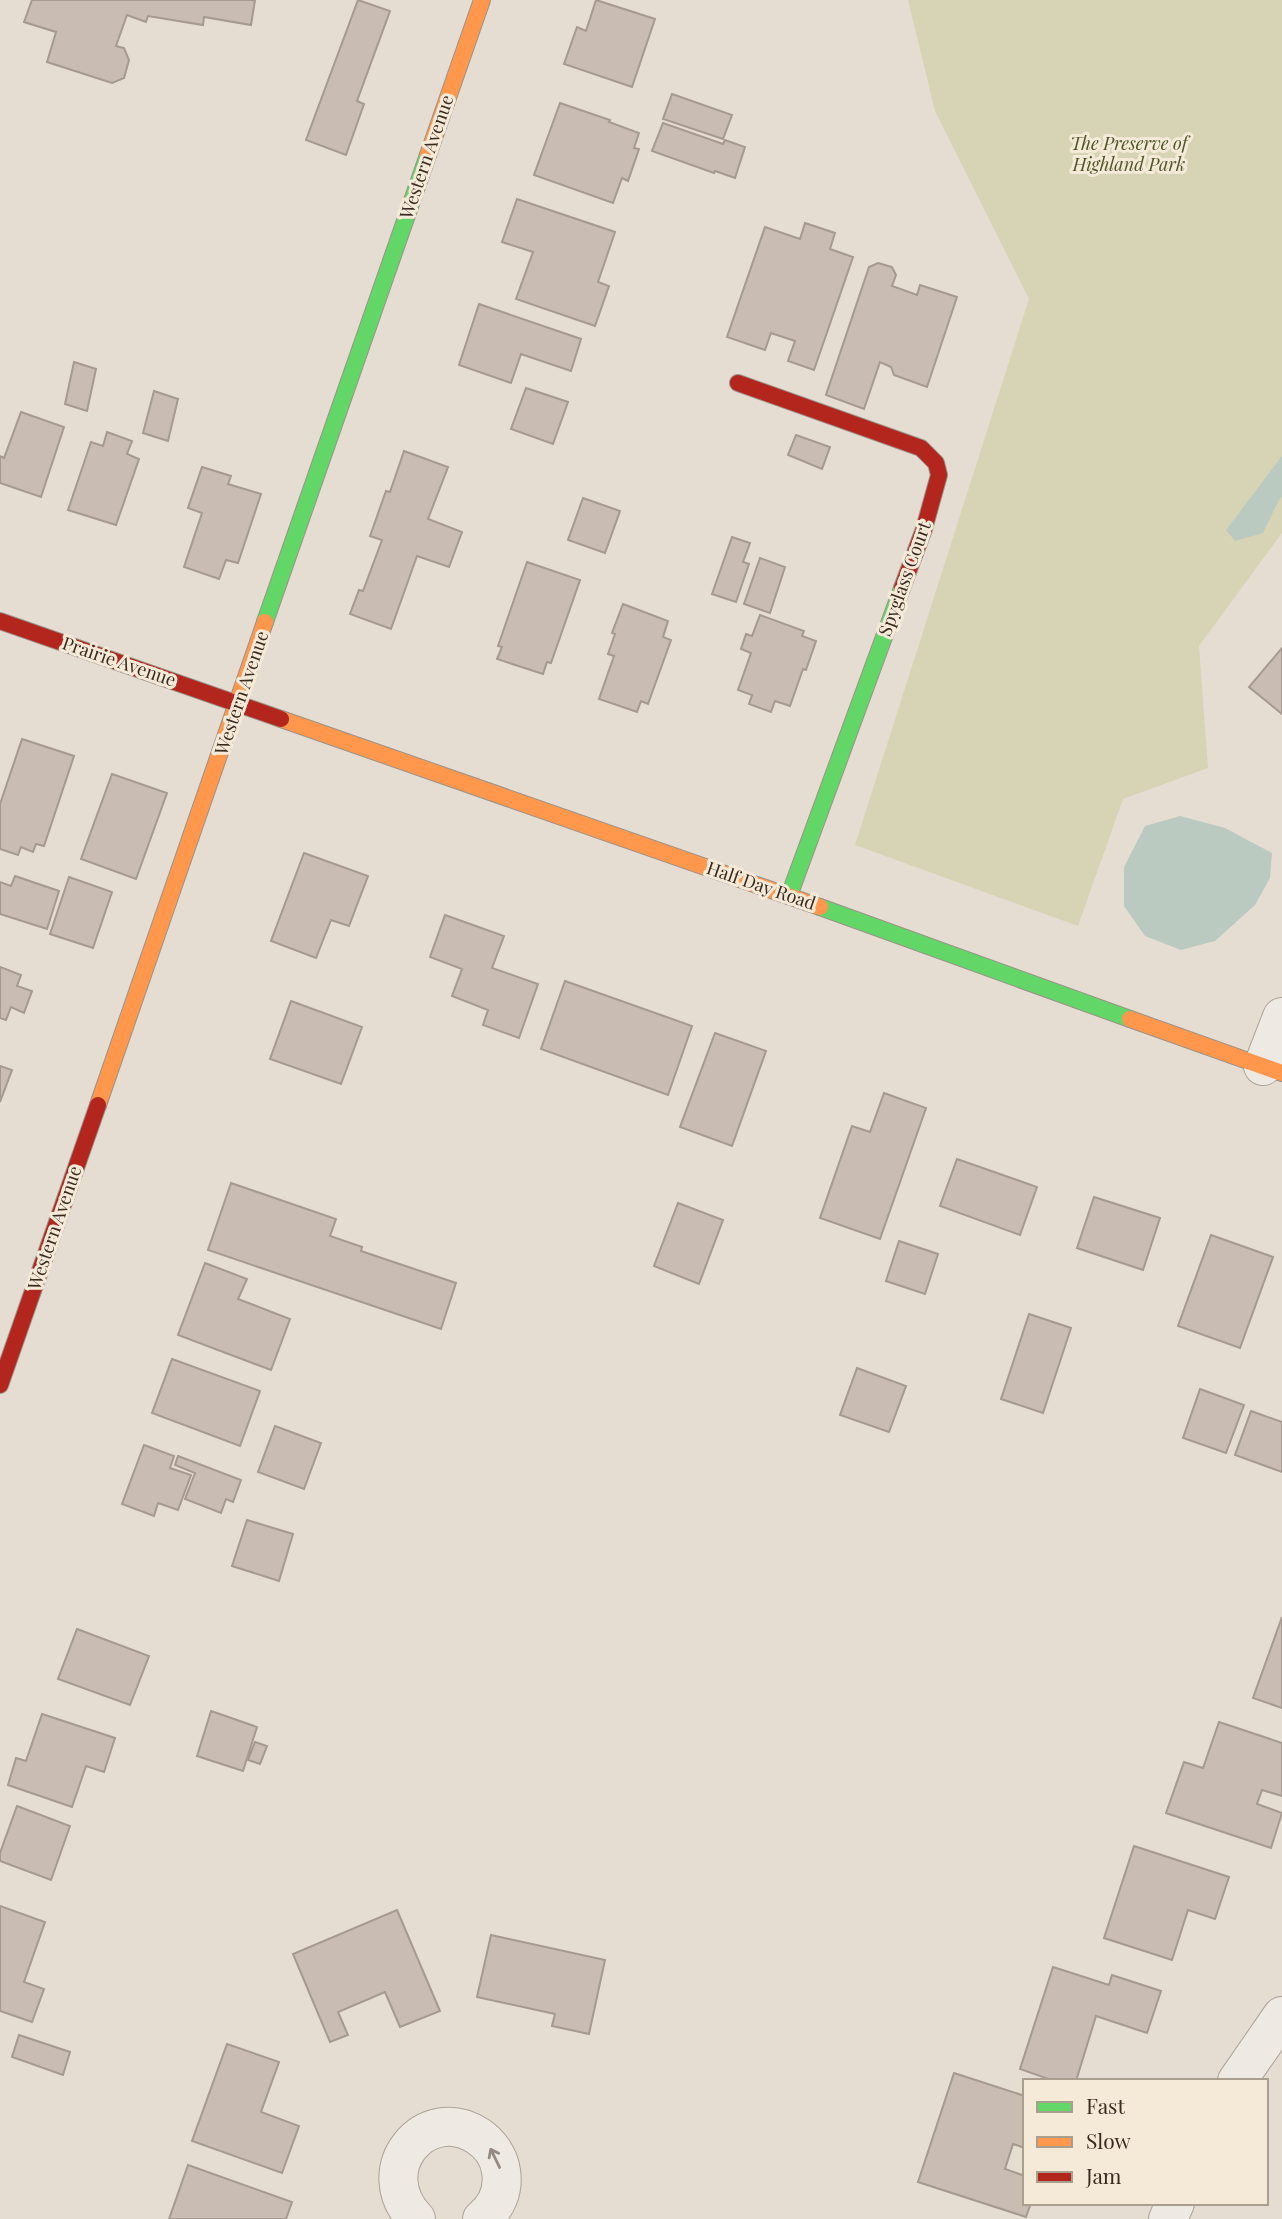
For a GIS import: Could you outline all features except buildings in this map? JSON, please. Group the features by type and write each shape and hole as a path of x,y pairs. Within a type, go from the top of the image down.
{"street":[{"name":"Western Avenue","path":"0,1385 482,0"},
{"name":"Spyglass Court","path":"738,383 921,448 936,463 939,475 924,529 789,896"},
{"name":"Prairie Avenue","path":"0,621 238,704"},
{"name":"Half Day Road","path":"238,704 789,896 1272,1069"},
{"path":"1272,1069 1282,1017"},
{"path":"1238,2079 1282,2016"},
{"path":"416,2219 407,2210 400,2196 397,2182 399,2166 414,2141 441,2127 471,2131 484,2140 494,2153 502,2183 498,2199 490,2213 482,2219"}],"green space":[{"name":"The Preserve of Highland Park","path":"908,0 1282,0 1282,533 1199,646 1208,768 1123,799 1078,926 855,845 1029,299 935,111"}],"shaded area":[{"path":"1282,456 1282,497 1263,533 1235,541 1226,530"},
{"path":"1180,816 1225,828 1272,853 1270,878 1255,905 1215,941 1181,950 1145,936 1124,906 1124,867 1145,826"}],"traffic: fast":[{"path":"265,622 428,155"},
{"path":"789,896 902,588"},
{"path":"820,907 1130,1019"}],"traffic: slow":[{"path":"428,155 482,0"},
{"path":"98,1105 265,622"},
{"path":"281,719 820,907"},
{"path":"1130,1019 1282,1073"}],"traffic: jam":[{"path":"738,383 921,448 936,463 939,475 924,529 902,588"},
{"path":"0,621 281,719"},
{"path":"0,1385 98,1105"}]}
